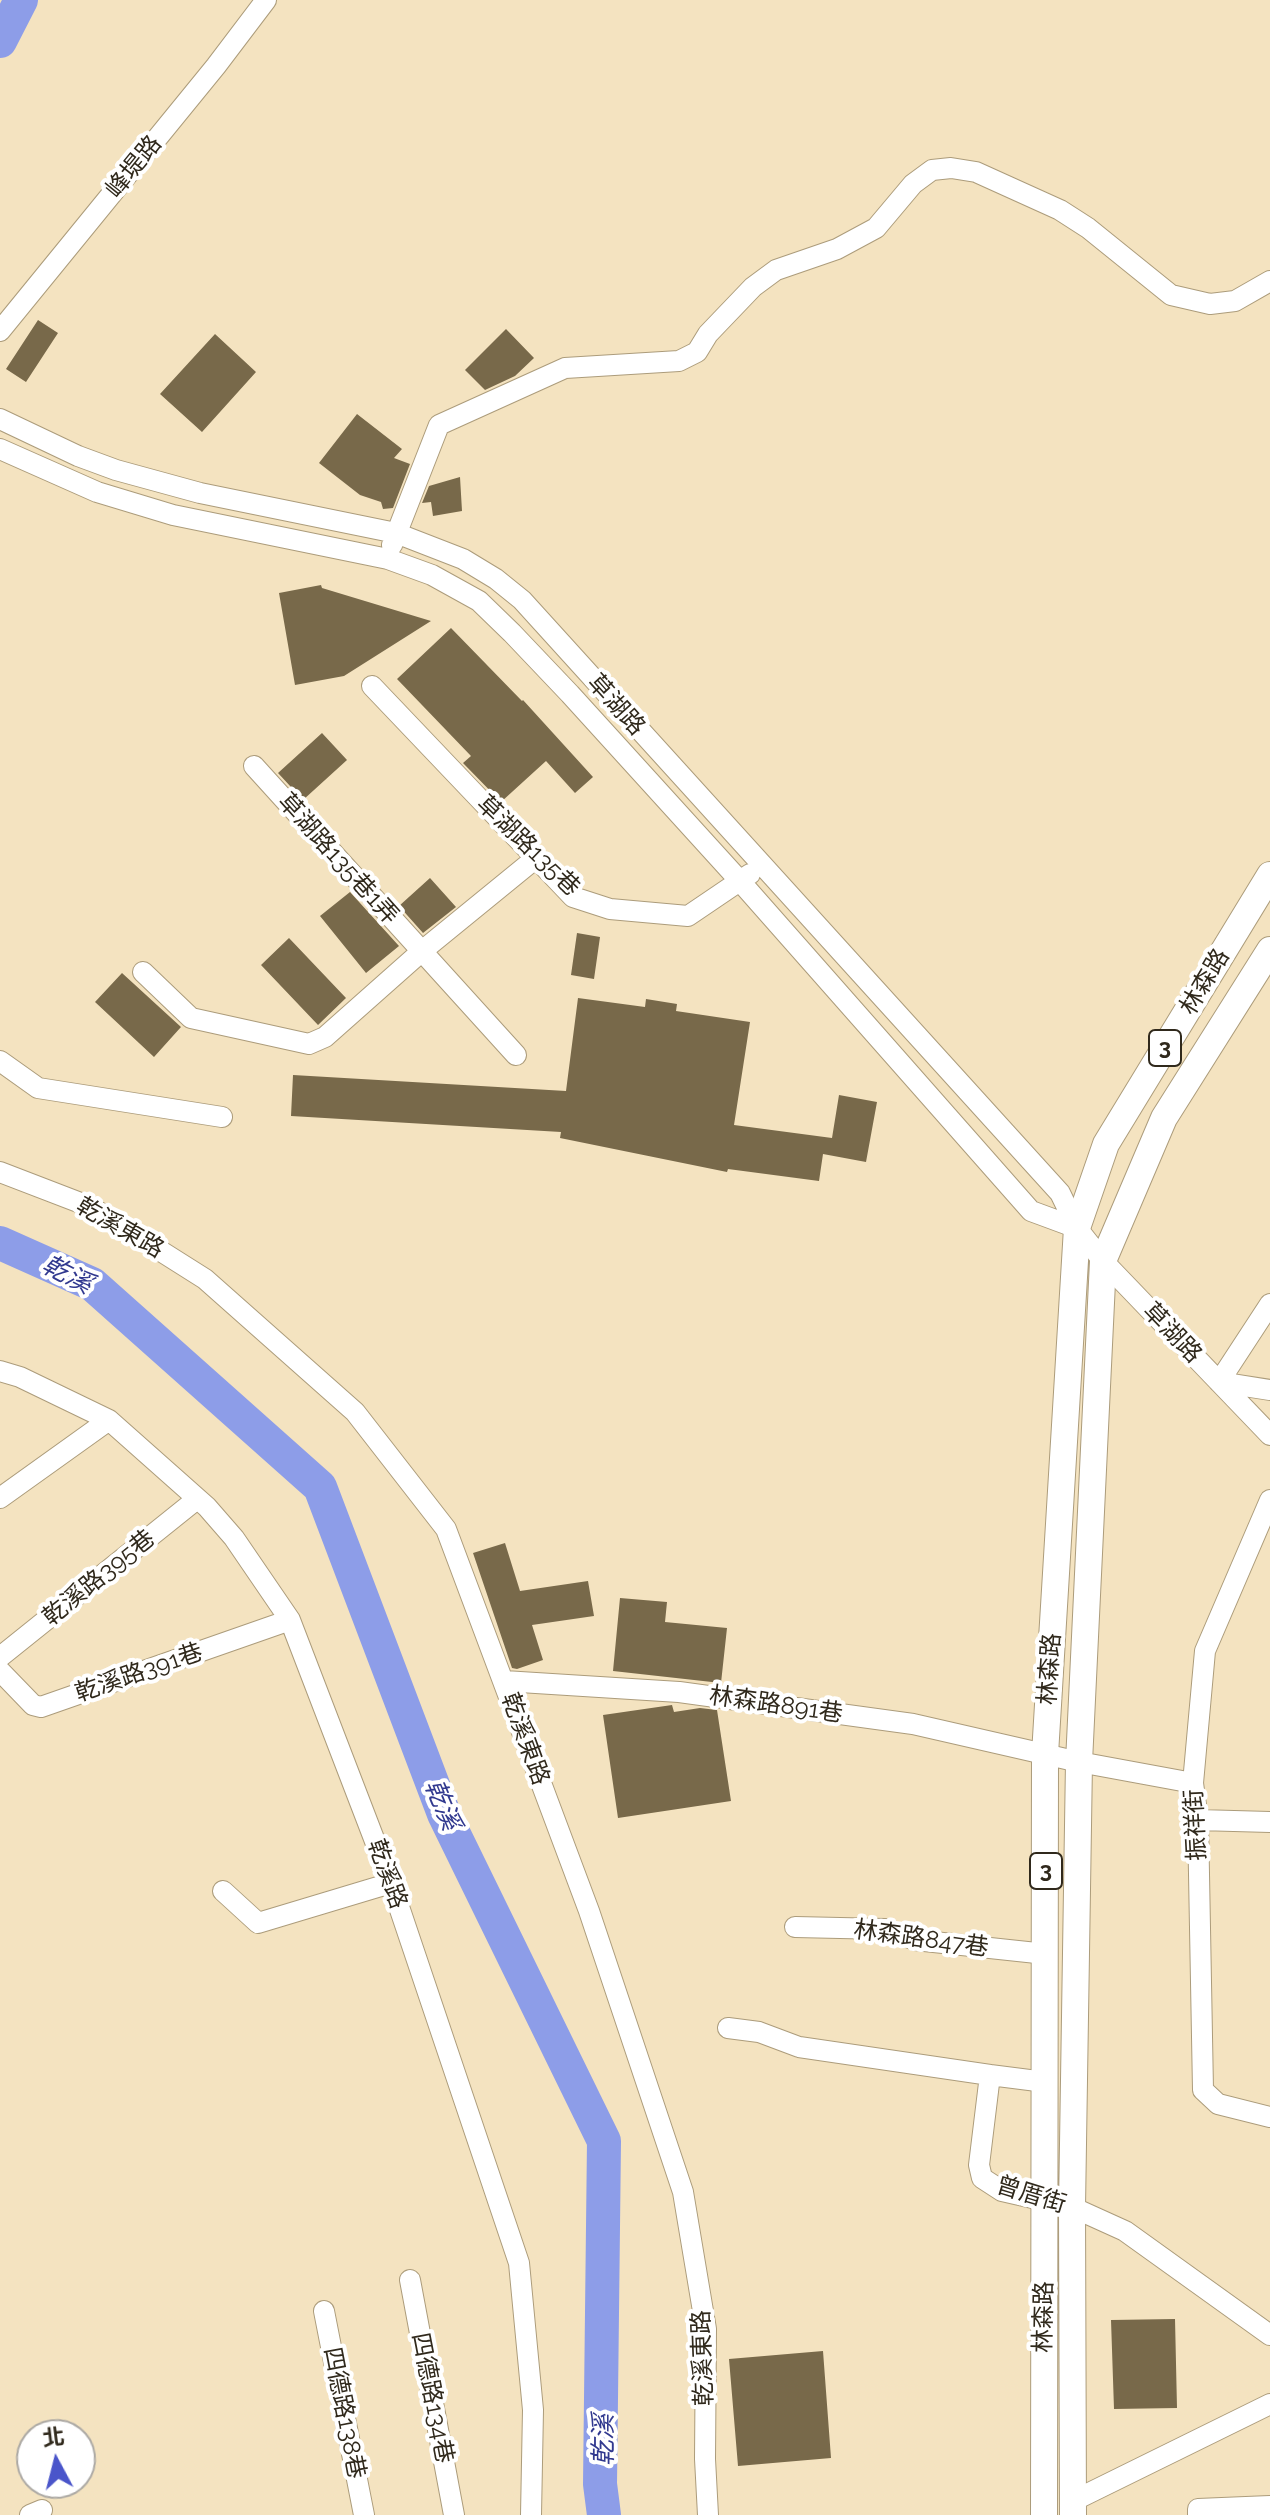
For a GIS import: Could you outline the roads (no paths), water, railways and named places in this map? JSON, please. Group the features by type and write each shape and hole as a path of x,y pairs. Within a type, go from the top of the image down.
{"main road":[{"name":"林森路","path":"1044,2515 1045,1754 1077,1228 1106,1144 1270,875"},
{"name":"林森路","path":"1073,2508 1072,2207 1079,1762 1103,1261 1164,1118 1270,950"}],"street":[{"name":"峰堤路","path":"0,331 266,0"},
{"path":"388,559 439,425 565,368 679,361 697,352 708,334 753,287 776,270 837,249 876,228 913,184 932,170 951,168 976,172 1060,210 1088,228 1171,295 1210,304 1235,301 1270,281"},
{"name":"草湖路","path":"0,419 78,456 116,470 200,493 396,533 463,559 496,579 522,600 761,866 825,932 1060,1193 1077,1228 1103,1261 1270,1435"},
{"name":"草湖路","path":"0,449 97,492 173,515 388,559 432,575 479,601 570,694 739,880 1031,1211 1077,1228"},
{"name":"草湖路135巷","path":"372,686 573,897 610,909 688,916 761,866"},
{"name":"草湖路135巷1弄","path":"254,766 516,1055"},
{"path":"143,972 191,1018 309,1044 325,1037 422,951 536,858"},
{"path":"0,1061 38,1088 222,1117"},
{"name":"乾溪東路","path":"0,1172 91,1207 205,1279 355,1412 446,1529 589,1911 683,2192 706,2329 708,2515"},
{"path":"1270,1304 1219,1382 1270,1390"},
{"name":"乾溪路","path":"0,1371 20,1377 109,1420 197,1499 234,1538 290,1620 391,1883 519,2263 533,2410 531,2515"},
{"path":"0,1498 109,1420"},
{"name":"乾溪路395巷","path":"0,1657 197,1499"},
{"name":"振祥街","path":"1270,1500 1205,1651 1193,1783 1198,1820 1203,2090 1218,2104 1270,2117"},
{"name":"乾溪路391巷","path":"0,1671 33,1705 41,1707 290,1620"},
{"name":"林森路891巷","path":"504,1681 679,1692 913,1724 1079,1762 1193,1783"},
{"path":"1198,1820 1270,1822"},
{"path":"223,1891 258,1923 391,1883"},
{"name":"林森路847巷","path":"795,1927 885,1929 915,1940 1046,1954"},
{"path":"728,2028 759,2032 799,2047 1045,2082"},
{"name":"曾厝街","path":"990,2075 979,2165 982,2178 1002,2191 1072,2207 1125,2231 1270,2335"},
{"name":"四德路134巷","path":"410,2280 454,2515"},
{"name":"四德路138巷","path":"324,2311 364,2515"},
{"path":"1073,2508 1270,2404"},
{"path":"1198,2515 1198,2509 1270,2506"}],"waterway":[{"path":"0,41 21,0"},
{"name":"乾溪","path":"0,1243 92,1284 320,1487 444,1814 604,2141 600,2484 604,2515"}]}
